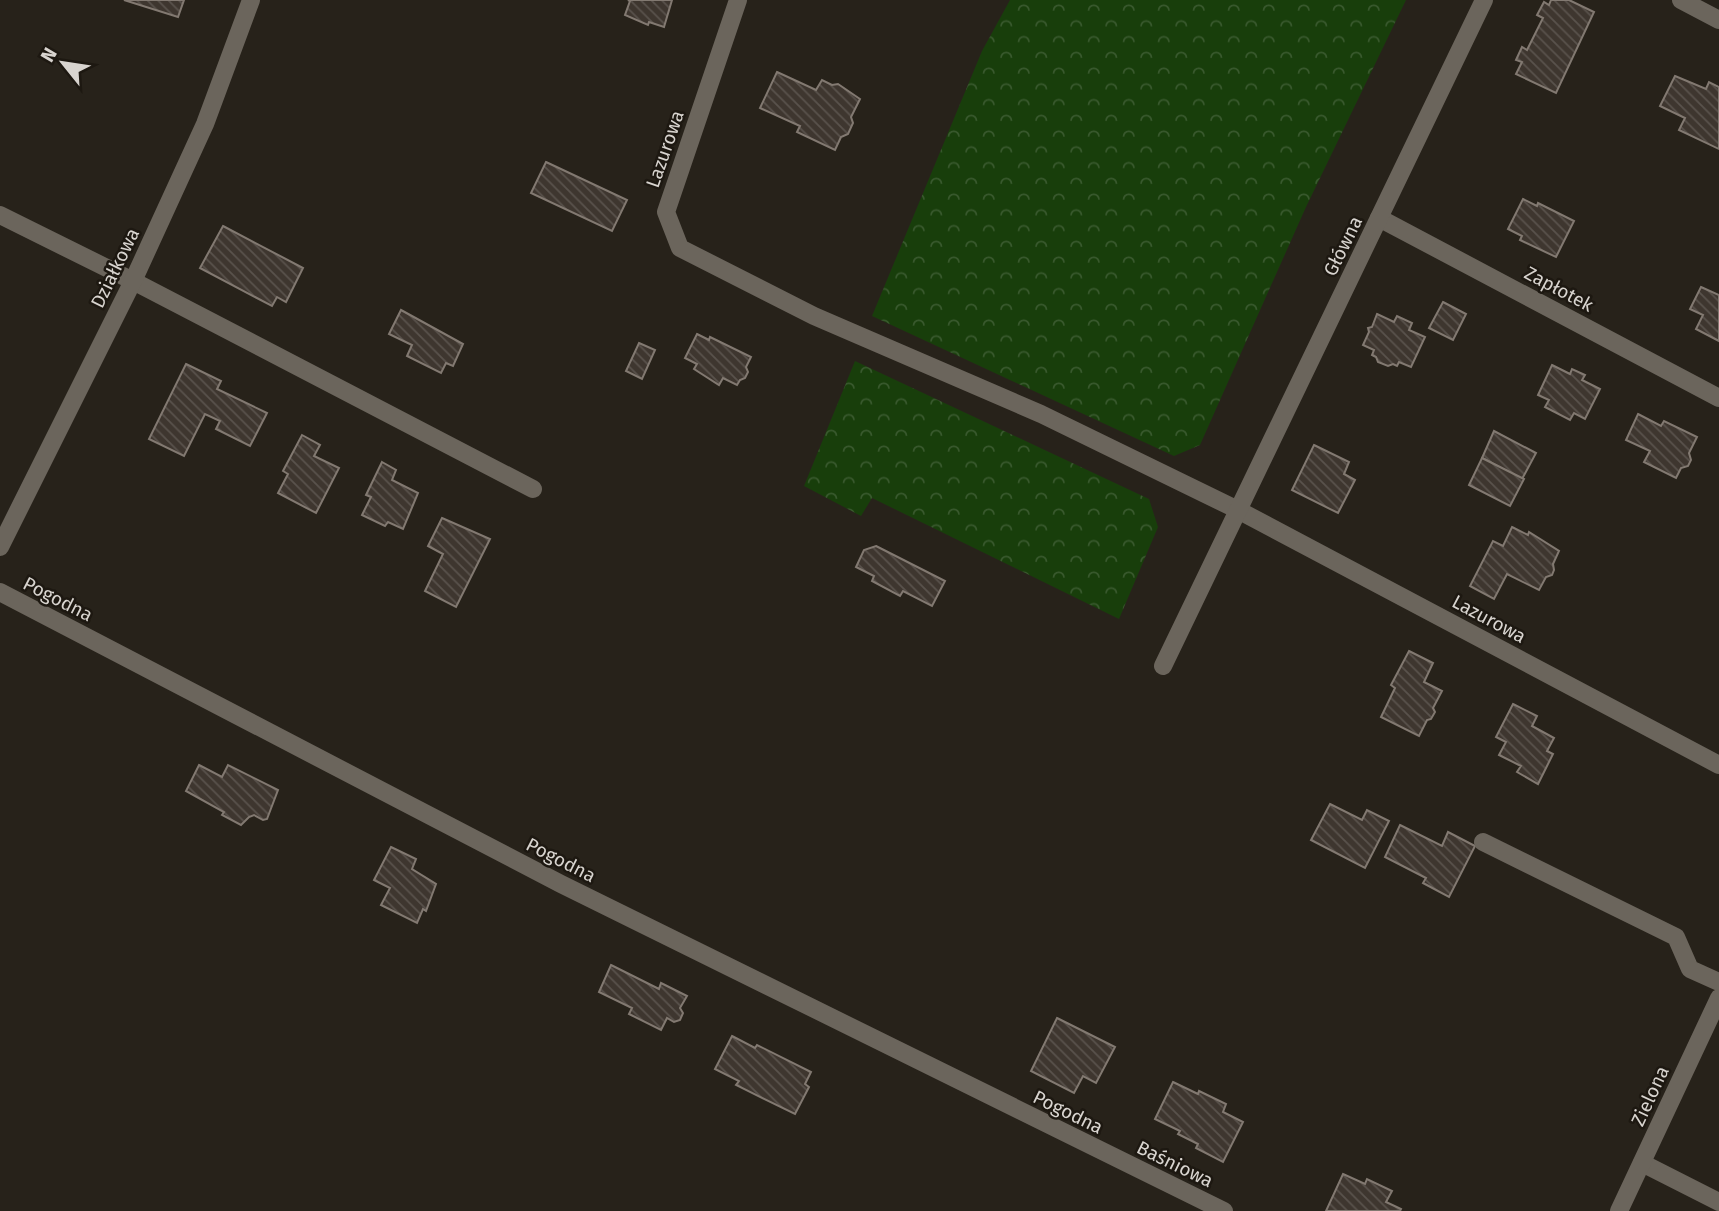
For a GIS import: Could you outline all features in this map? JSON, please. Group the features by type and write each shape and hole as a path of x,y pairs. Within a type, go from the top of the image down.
{"street":[{"name":"Działkowa","path":"0,547 133,281 205,124 251,0"},
{"name":"Lazurowa","path":"738,0 666,212 680,248 814,316 1041,414 1238,510 1719,765"},
{"name":"Główna","path":"1163,666 1484,0"},
{"path":"1681,0 1719,20"},
{"path":"0,215 133,281 533,489"},
{"name":"Zapłotek","path":"1380,218 1719,398"},
{"name":"Pogodna","path":"0,592 561,884 1107,1155"},
{"path":"1483,842 1676,937 1689,969 1719,982"},
{"name":"Zielona","path":"1619,1211 1719,998"},
{"name":"Baśniowa","path":"1107,1155 1224,1211"},
{"path":"1642,1163 1719,1202"}],"green space":[{"path":"1010,0 1406,0 1306,207 1200,445 1174,456 872,316 982,51"},
{"path":"855,361 1149,499 1158,527 1119,619 872,498 861,516 804,486"}],"building":[{"path":"124,0 184,0 178,17"},
{"path":"628,0 672,0 664,27 649,22 648,25 625,15 630,1"},
{"path":"1551,0 1569,0 1594,12 1556,93 1516,74 1522,62 1516,60 1522,47 1527,50 1543,18 1537,15 1544,2 1549,5"},
{"path":"777,72 816,90 822,80 832,85 838,84 860,99 851,117 853,123 848,134 841,137 835,150 797,132 800,126 760,108"},
{"path":"1675,76 1706,89 1709,82 1719,87 1719,149 1679,130 1685,118 1660,106"},
{"path":"546,162 627,200 612,231 531,193"},
{"path":"1523,199 1537,206 1538,203 1574,221 1556,257 1520,240 1522,236 1508,229"},
{"path":"223,226 303,268 286,302 277,297 272,306 200,268"},
{"path":"1701,287 1719,295 1719,341 1696,329 1703,315 1690,309"},
{"path":"1443,302 1466,314 1453,340 1429,328"},
{"path":"401,310 463,344 453,366 446,363 441,373 407,356 412,345 389,334"},
{"path":"1377,314 1394,322 1397,316 1412,323 1409,330 1425,337 1411,367 1399,362 1397,366 1388,366 1378,362 1372,355 1374,350 1363,345 1368,328 1372,327"},
{"path":"697,334 709,340 710,337 751,357 745,378 737,385 723,378 719,385 694,369 697,364 685,358"},
{"path":"639,343 655,350 642,379 626,371"},
{"path":"186,364 221,381 217,389 267,413 250,446 216,429 220,421 205,414 184,456 149,439"},
{"path":"1552,365 1570,374 1572,369 1585,375 1582,380 1600,389 1585,419 1574,413 1570,420 1545,407 1549,400 1538,395"},
{"path":"1638,414 1661,426 1664,421 1697,437 1689,453 1691,460 1688,466 1681,468 1676,478 1644,462 1650,451 1626,440"},
{"path":"1494,431 1536,453 1522,479 1482,458"},
{"path":"302,435 320,445 314,456 339,468 316,513 278,493 288,474 283,471"},
{"path":"1314,445 1349,462 1344,474 1355,480 1338,513 1292,490"},
{"path":"1482,458 1524,479 1510,506 1469,485"},
{"path":"382,462 396,470 392,480 418,493 403,529 388,522 385,526 362,515 371,497 366,495"},
{"path":"442,518 490,539 456,607 425,591 443,554 428,546"},
{"path":"1512,527 1528,535 1529,532 1559,551 1553,564 1552,575 1546,577 1539,590 1507,574 1494,599 1470,586 1493,541 1503,546"},
{"path":"876,546 945,581 932,606 903,591 900,596 872,581 874,576 856,567 864,550"},
{"path":"1409,651 1433,663 1424,682 1442,691 1433,708 1435,712 1431,719 1427,720 1419,736 1381,717 1395,688 1391,685"},
{"path":"1513,704 1537,716 1532,726 1554,738 1547,751 1553,754 1538,784 1517,772 1521,766 1499,755 1506,742 1496,737"},
{"path":"199,765 222,777 228,765 278,790 267,819 263,820 254,815 241,825 222,815 224,812 186,791"},
{"path":"1330,804 1362,820 1367,810 1389,821 1365,868 1311,840"},
{"path":"1400,825 1442,846 1448,832 1475,846 1449,897 1423,883 1426,878 1385,857"},
{"path":"391,847 416,859 412,869 436,884 426,911 423,909 417,923 381,905 390,888 374,880"},
{"path":"611,965 659,989 661,983 687,996 680,1008 683,1013 680,1020 674,1022 667,1018 661,1030 629,1014 632,1008 599,992"},
{"path":"1057,1018 1115,1047 1096,1083 1083,1076 1074,1093 1031,1071"},
{"path":"732,1036 755,1048 757,1045 811,1072 805,1084 809,1087 795,1114 736,1085 739,1081 715,1069"},
{"path":"1173,1082 1226,1104 1223,1112 1243,1122 1223,1162 1196,1148 1198,1144 1178,1134 1180,1131 1155,1119"},
{"path":"1343,1174 1365,1184 1367,1179 1392,1191 1386,1202 1401,1209 1400,1211 1326,1211"}]}
